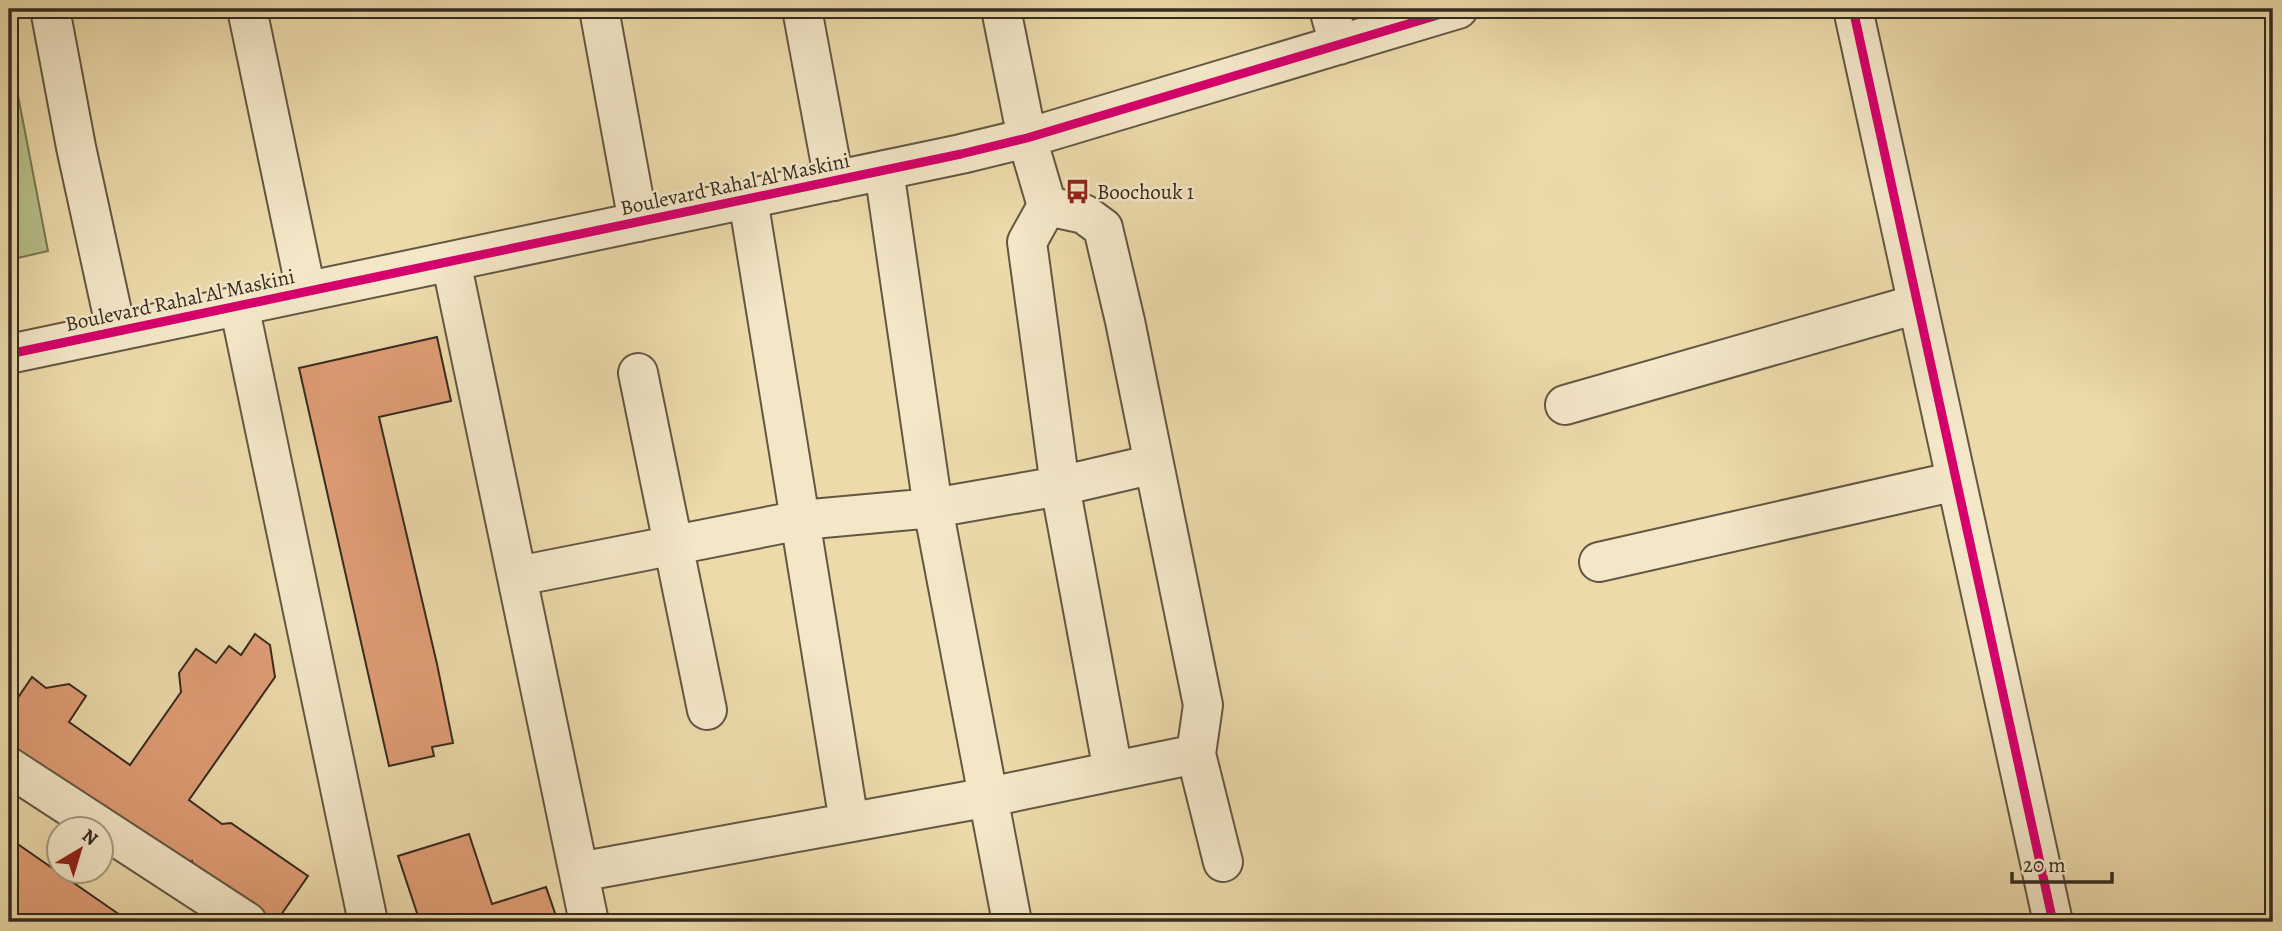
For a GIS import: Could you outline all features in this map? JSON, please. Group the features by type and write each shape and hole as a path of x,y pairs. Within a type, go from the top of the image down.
{"street":[{"path":"50,9 76,147 116,330"},
{"path":"247,9 306,291"},
{"path":"599,9 638,222"},
{"path":"802,9 834,181"},
{"path":"1001,9 1027,138 1047,206 1027,242 1060,486 1113,771"},
{"path":"1311,9 1314,12 1329,9 1339,45"},
{"name":"Boulevard Rahal Al Maskini","path":"9,354 1027,138 1458,9"},
{"path":"1853,9 2053,922"},
{"path":"884,170 933,508 1012,922"},
{"path":"748,199 849,822"},
{"path":"1047,206 1084,214 1103,228 1125,321 1203,705 1196,754 1223,862"},
{"path":"452,261 589,922"},
{"path":"1565,405 1917,304"},
{"path":"239,305 368,922"},
{"path":"638,373 707,710"},
{"path":"517,576 802,520 933,508 1060,486 1154,464"},
{"path":"1599,562 1955,481"},
{"path":"579,872 989,797 1196,754"},
{"path":"9,767 247,922"}],"green space":[{"path":"9,49 48,251 9,260"}],"building":[{"path":"437,337 451,401 379,417 453,743 432,747 434,756 389,766 299,368"},
{"path":"255,634 270,645 275,677 189,800 222,824 231,823 308,876 276,922 267,922 193,870 192,861 170,864 116,827 116,816 100,816 9,753 9,697 15,702 32,677 46,688 69,684 86,696 69,722 130,765 181,692 179,673 196,649 216,663 229,646 241,655"},
{"path":"469,834 492,904 546,887 558,922 420,922 398,856"},
{"path":"9,838 46,864 46,886 78,886 130,922 13,922 9,919"}],"cycle path":[{"path":"9,354 961,154 1027,138 1458,9"},
{"path":"1853,9 2053,922"}],"place":[{"name":"Boochouk 1","path":"1077,192"}]}
